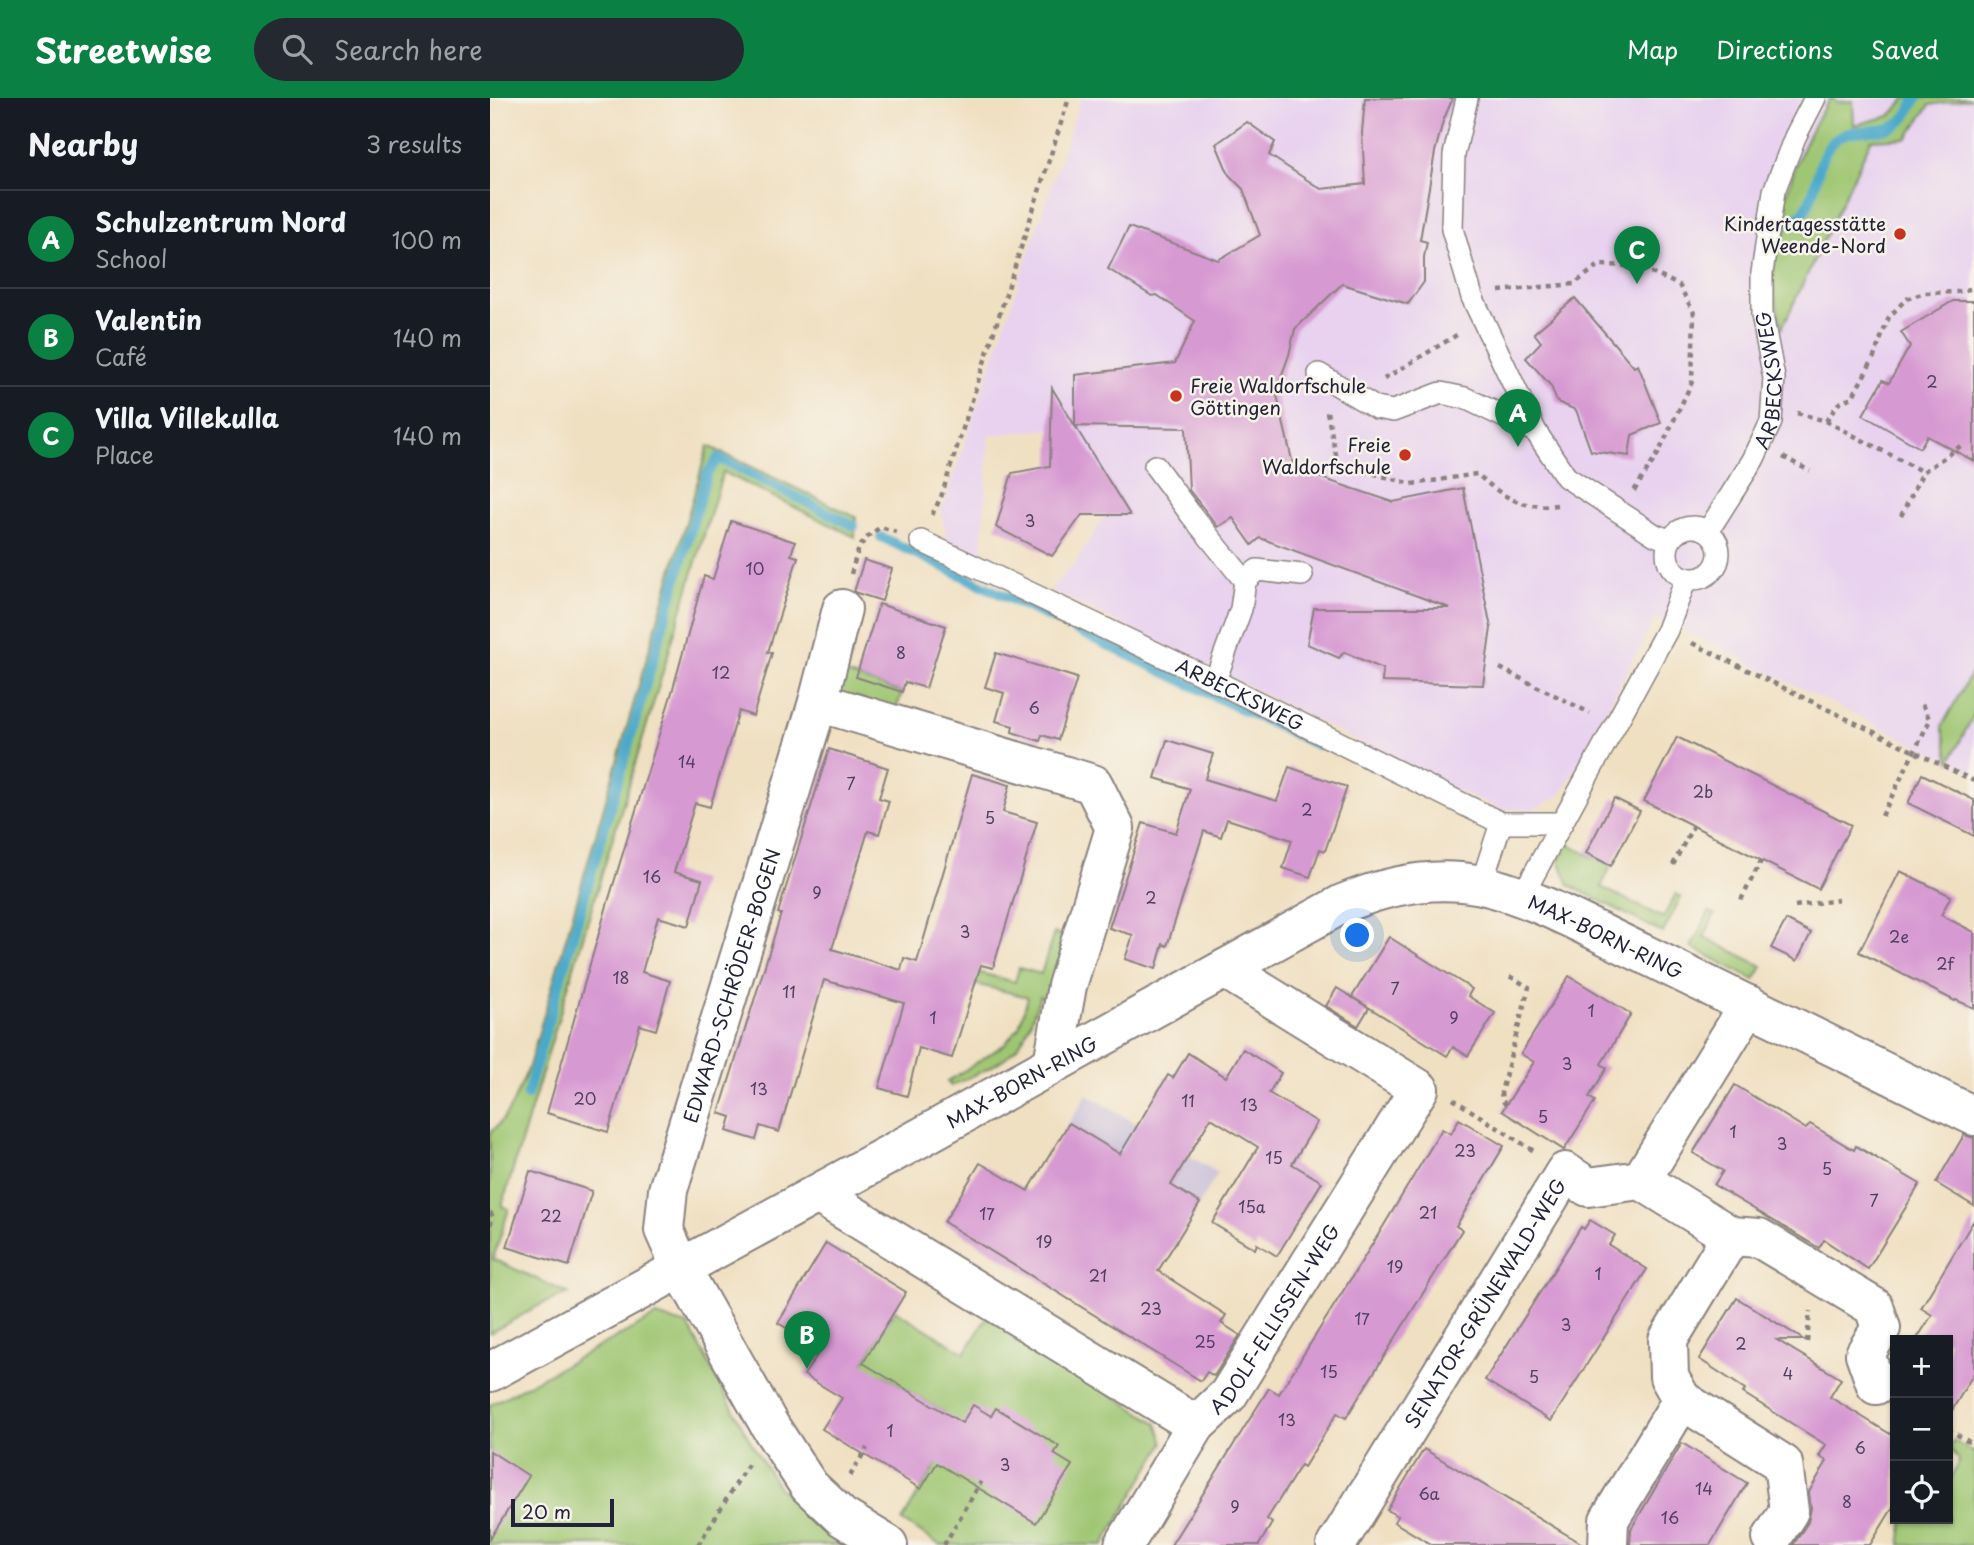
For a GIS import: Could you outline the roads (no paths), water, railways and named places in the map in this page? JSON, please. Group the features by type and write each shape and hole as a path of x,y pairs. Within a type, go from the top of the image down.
{"street":[{"name":"EDWARD-SCHRÖDER-BOGEN","path":"681,1268 664,1230 666,1198 818,702 842,609"},
{"path":"818,702 1093,784 1115,828 1067,986 1053,1063"},
{"name":"MAX-BORN-RING","path":"490,1372 1342,904 1370,892 1424,882 1481,885 1521,898 1749,1005 1974,1116"},
{"name":"ADOLF-ELLISSEN-WEG","path":"1125,1545 1196,1425 1228,1395 1419,1089 1225,970"},
{"path":"1749,1005 1641,1180 1731,1236 1759,1238 1874,1307 1881,1328 1865,1354 1876,1385"},
{"name":"SENATOR-GRÜNEWALD-WEG","path":"1346,1541 1565,1172 1588,1187 1641,1180"},
{"path":"818,1194 1196,1425"},
{"path":"1731,1236 1668,1340 1669,1377 1682,1400 1783,1464 1789,1511 1772,1538"},
{"path":"681,1268 770,1426 809,1486 842,1517 888,1545"},
{"path":"1608,1544 1609,1520 1682,1400"}],"lane":[{"path":"1467,98 1454,155 1452,229 1472,297 1536,432 1566,477 1654,535 1669,540"},
{"name":"ARBECKSWEG","path":"1707,531 1754,460 1771,422 1774,378 1762,315 1762,273 1774,191 1795,137 1815,98"},
{"path":"1319,373 1376,408 1393,411 1441,393 1465,398 1536,432"},
{"path":"1155,466 1245,581"},
{"path":"1693,526 1707,531 1716,540 1720,552 1716,566 1709,575 1699,579 1686,579 1676,575 1669,566 1665,553 1669,540 1677,531 1693,526"},
{"name":"ARBECKSWEG","path":"921,541 1215,681 1501,823 1562,823"},
{"path":"1215,681 1241,609 1245,581 1257,570 1302,575"},
{"path":"1521,898 1667,630 1686,579"},
{"path":"1481,885 1501,823"}],"waterway":[{"path":"1787,223 1805,210 1813,193 1820,164 1835,140 1850,133 1891,128 1907,116 1917,98"},
{"path":"527,1095 707,474 718,458 854,526"},
{"path":"881,537 1317,745"}],"place":[{"name":"Kindertagesstätte Weende-Nord","path":"1900,234"},
{"name":"Villa Villekulla","path":"1637,284"},
{"name":"Freie Waldorfschule Göttingen","path":"1176,396"},
{"name":"Schulzentrum Nord","path":"1518,447"},
{"name":"Freie Waldorfschule","path":"1405,455"},
{"name":"Valentin","path":"807,1369"}]}
